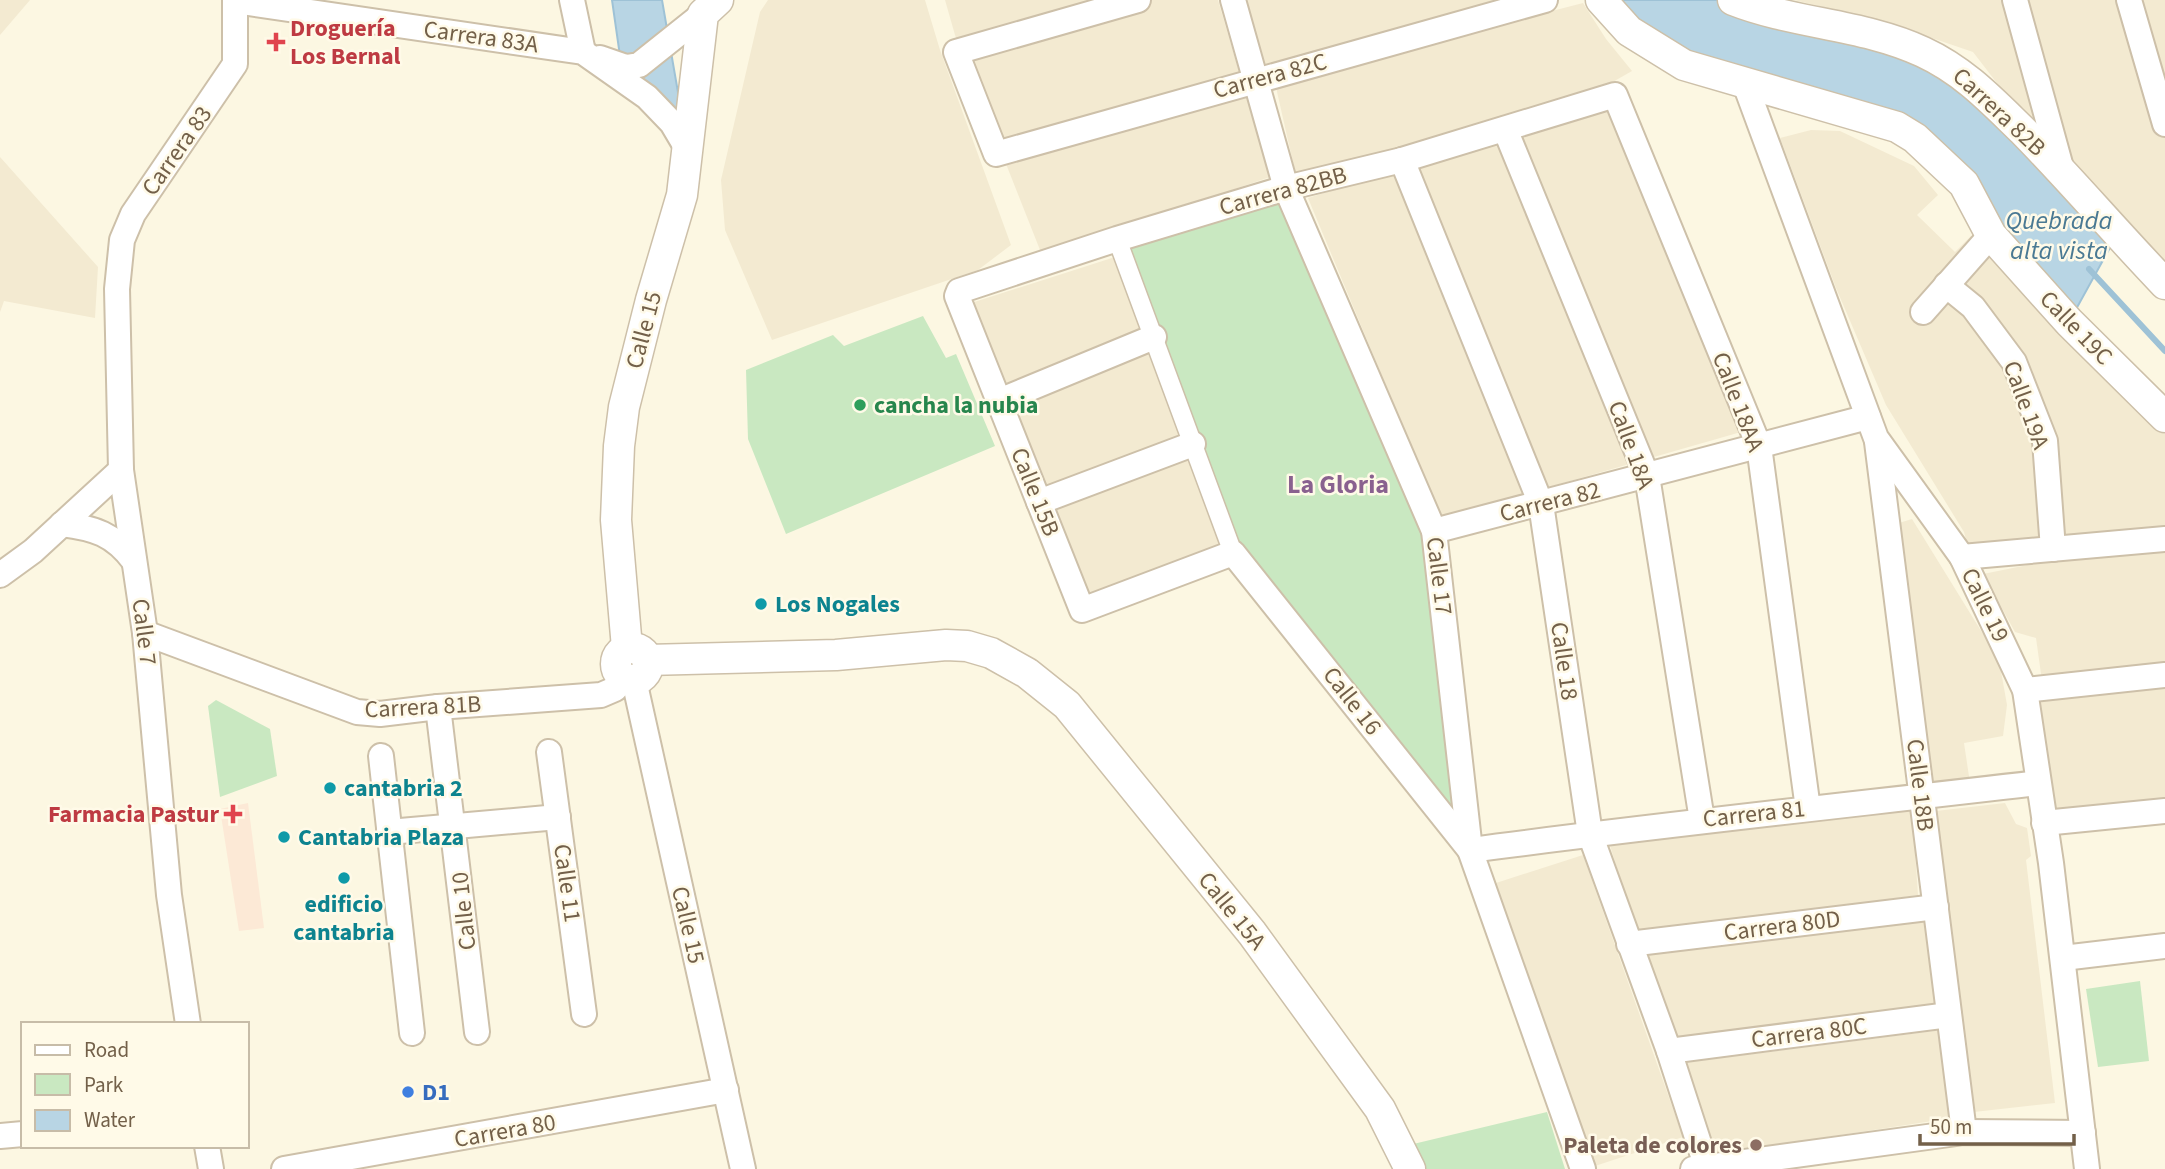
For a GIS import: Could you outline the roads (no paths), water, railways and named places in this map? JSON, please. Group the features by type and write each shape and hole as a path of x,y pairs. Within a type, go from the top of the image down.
{"street":[{"name":"Carrera 83A","path":"235,0 583,52 647,97 672,123 688,150"},
{"name":"Carrera 83","path":"122,240 150,187 235,64 235,0"},
{"path":"572,0 583,52 626,67 639,65 710,7"},
{"name":"Carrera 82C","path":"1138,0 956,52 996,154 1256,79 1545,1"},
{"name":"Calle 17","path":"1233,0 1286,188 1434,531 1470,850 1583,1169"},
{"path":"1601,0 1629,32 1684,65 1897,127 1915,138 1964,184 1991,236 1923,312"},
{"name":"Carrera 82B","path":"1733,0 1760,11 1881,36 1938,60 1972,80 2062,171"},
{"path":"2015,0 2062,171 2164,283"},
{"path":"2129,0 2164,124"},
{"name":"Calle 15","path":"710,7 682,195 624,407 619,446 616,520 633,667 743,1169"},
{"name":"Calle 19","path":"1745,84 1872,428 1962,557 2025,690 2063,958 2087,1169"},
{"name":"Carrera 82BB","path":"957,296 959,291 1117,239 1286,188 1402,160 1615,95"},
{"name":"Calle 18AA","path":"1615,95 1759,446 1808,809"},
{"name":"Calle 18A","path":"1505,129 1647,476 1702,820"},
{"name":"Calle 18","path":"1402,160 1541,504 1590,834 1670,1051 1700,1168"},
{"name":"Calle 19C","path":"1991,236 2069,322 2165,417"},
{"path":"1117,239 1233,553"},
{"name":"Calle 7","path":"122,240 117,289 121,470 145,634 169,895 188,1022"},
{"name":"Calle 19A","path":"1947,285 1973,307 2014,362 2045,441 2053,549"},
{"name":"Calle 15B","path":"957,296 1082,610 1233,553"},
{"path":"999,401 1154,337"},
{"name":"Carrera 82","path":"1434,531 1759,446 1872,428"},
{"name":"Calle 18B","path":"1872,428 1964,1132"},
{"path":"1039,502 1193,444"},
{"path":"0,575 62,524 121,470"},
{"path":"62,524 105,532 122,544 134,561"},
{"path":"1962,557 2165,539"},
{"name":"Calle 16","path":"1233,553 1470,850"},
{"name":"Carrera 81B","path":"145,634 357,712 380,714 601,695 615,689 633,667"},
{"name":"Calle 15A","path":"633,667 967,646 991,653 1027,673 1075,714 1139,797 1252,933 1380,1109 1410,1169"},
{"path":"2025,690 2165,675"},
{"name":"Calle 10","path":"438,707 455,826 477,1032"},
{"name":"Calle 11","path":"549,752 584,1014"},
{"path":"381,756 412,1033"},
{"name":"Carrera 81","path":"1470,850 1702,820 2038,783"},
{"path":"2045,823 2165,811"},
{"path":"389,832 558,817"},
{"name":"Carrera 80D","path":"1629,944 1936,907"},
{"path":"2063,958 2165,946"},
{"name":"Carrera 80C","path":"1670,1051 1949,1015"},
{"name":"Carrera 80","path":"284,1169 726,1090"},
{"path":"1700,1168 1964,1132 2083,1133"},
{"path":"0,1136 21,1134"},
{"path":"207,1148 211,1169"}],"water":[{"path":"612,0 662,0 688,150 624,84"},
{"name":"Quebrada alta vista","path":"1618,0 1743,0 1921,51 2123,224 2069,322 1964,184 1877,123 1629,31"}],"waterway":[{"name":"Quebrada alta vista","path":"2089,269 2165,351"}],"place":[{"name":"Droguería Los Bernal","path":"276,42"},
{"name":"cancha la nubia","path":"860,405"},
{"name":"Los Nogales","path":"761,604"},
{"name":"cantabria 2","path":"330,788"},
{"name":"Farmacia Pastur","path":"233,814"},
{"name":"Cantabria Plaza","path":"284,837"},
{"name":"edificio cantabria","path":"344,878"},
{"name":"D1","path":"408,1092"},
{"name":"Paleta de colores","path":"1756,1145"}],"district":[{"name":"La Gloria","path":"1338,484"}]}
